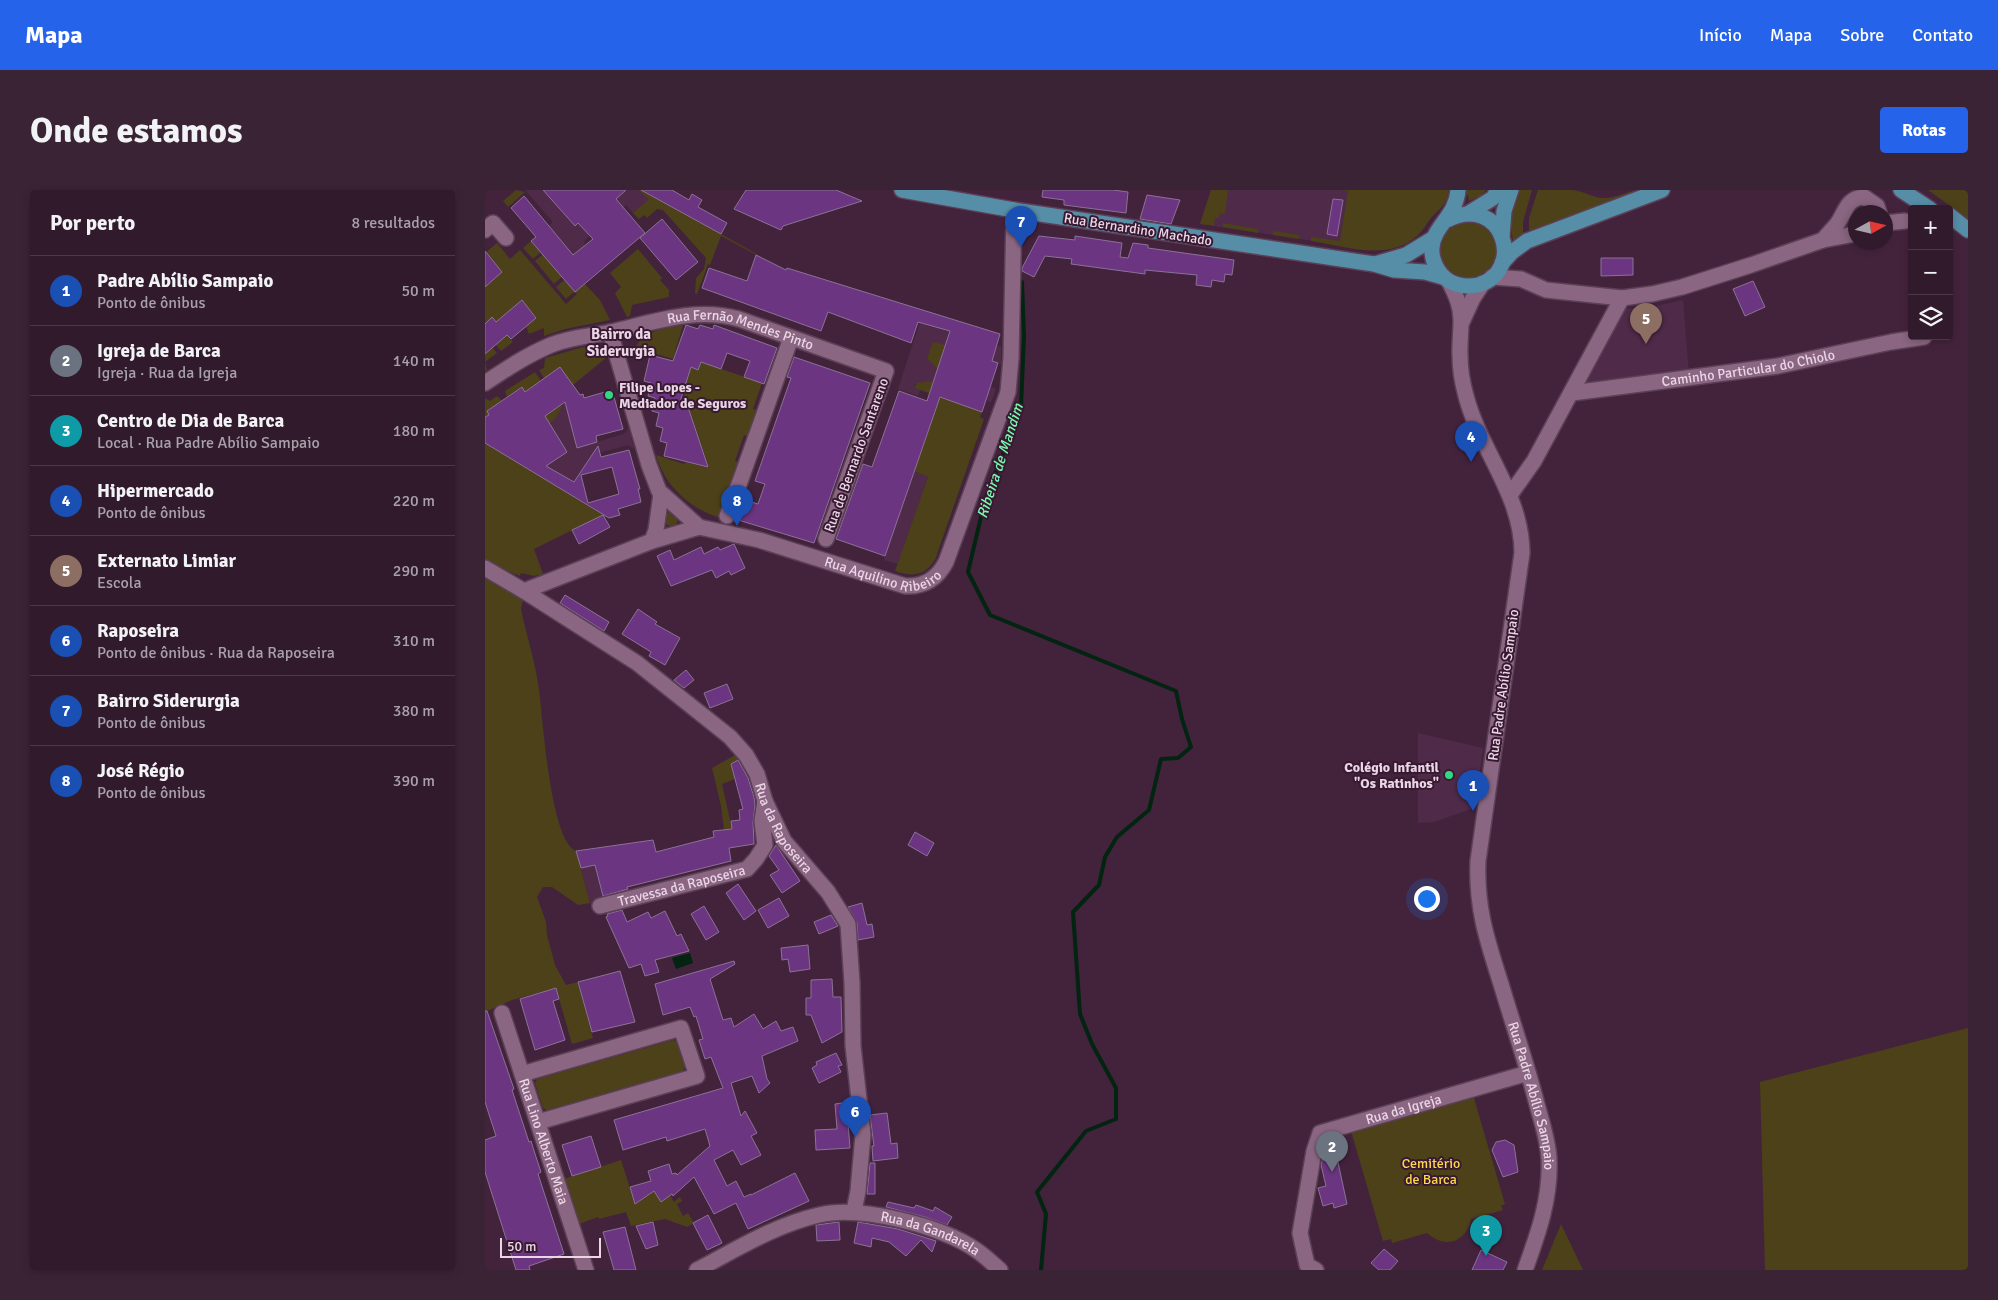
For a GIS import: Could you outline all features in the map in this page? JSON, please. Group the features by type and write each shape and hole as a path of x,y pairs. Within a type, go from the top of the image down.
{"main road":[{"name":"Rua Bernardino Machado","path":"902,190 1014,210 1374,264 1394,270 1425,272 1446,279"},
{"path":"1458,190 1453,209 1447,220 1439,228 1432,248 1433,259 1437,268 1446,279 1460,286 1472,286 1488,280 1502,263 1527,241 1662,190"},
{"path":"1447,220 1457,215 1469,213 1493,198 1498,190"},
{"path":"1502,263 1504,254 1502,237 1504,211 1511,190"},
{"path":"1903,190 1924,205"},
{"path":"1903,190 1934,205"},
{"path":"1469,213 1486,218 1498,229 1502,237"},
{"path":"1953,218 1968,230"},
{"path":"1953,226 1968,238"},
{"name":"Rua Bernardino Machado","path":"1374,264 1406,255 1434,238"}],"street":[{"path":"1823,240 1838,224 1852,200 1864,197 1876,205"},
{"name":"Rua Aquilino Ribeiro","path":"699,526 759,540 905,586 921,585 939,574 946,562 1008,392 1011,358 1014,210"},
{"path":"1893,223 1905,221"},
{"path":"485,230 493,223 506,238"},
{"path":"1462,322 1473,298 1488,280 1521,279 1546,290 1622,298 1682,287 1823,240 1848,235"},
{"path":"1446,279 1459,303 1462,322"},
{"path":"1510,495 1534,462 1622,298"},
{"name":"Rua Fernão Mendes Pinto","path":"485,383 516,362 551,345 683,315 705,314 739,319 886,371"},
{"name":"Rua Padre Abílio Sampaio","path":"1462,322 1459,354 1461,376 1467,399 1510,495 1519,521 1522,537 1522,553 1477,861 1477,881 1482,923 1529,1073 1545,1134 1549,1159 1544,1216 1525,1270"},
{"path":"610,332 649,465 661,494 699,526"},
{"path":"727,516 743,476 791,338"},
{"name":"Caminho Particular do Chiolo","path":"1571,394 1779,366 1908,339"},
{"name":"Rua de Bernardo Santareno","path":"826,539 886,371"},
{"path":"652,542 656,530 661,494"},
{"path":"524,591 699,526"},
{"name":"Rua da Raposeira","path":"485,568 637,663 730,738 750,762 757,774 765,800 784,841 828,892 849,924 853,1046 863,1135 858,1191 854,1212"},
{"name":"Travessa da Raposeira","path":"600,906 747,869 765,845 762,821 765,800"},
{"name":"Rua Lino Alberto Maia","path":"502,1013 586,1270"},
{"path":"522,1074 681,1028 697,1076 538,1122"},
{"name":"Rua da Igreja","path":"1307,1268 1300,1233 1314,1151 1319,1133 1529,1073"},
{"name":"Rua da Gandarela","path":"697,1270 772,1230 820,1214 854,1212 913,1223 949,1236 976,1250 1000,1270"}],"shaded area":[{"path":"527,190 638,190 650,199 633,213 626,205 585,240 584,247 576,258 549,226 553,222"},
{"path":"1211,190 1383,190 1353,247 1200,224"},
{"path":"1683,300 1689,376 1590,387 1586,380 1626,309 1652,307"},
{"path":"924,310 1000,334 996,346 1001,346 1001,364 998,363 990,386 996,389 991,402 986,400 982,412 929,393 933,381 915,384 914,388 920,390 918,396 898,389"},
{"path":"576,394 590,444 624,434 628,430 628,425 634,449 628,445 592,455 566,493 496,451 503,440 528,438 562,408 560,405"},
{"path":"914,471 928,477 898,564 884,560 885,556 874,552 900,477"},
{"name":"Colégio Infantil \"Os Ratinhos\"","path":"1418,733 1483,748 1476,802 1471,809 1434,822 1418,823"},
{"path":"616,845 630,897 591,906 576,851"},
{"path":"690,953 693,963 676,969 672,958"}],"green space":[{"path":"516,190 525,192 508,207 503,201"},
{"path":"638,190 768,261 721,236 697,294 695,294 696,278 704,269 706,258 663,210 657,209 647,218 644,215 639,219 633,213 649,199"},
{"path":"1211,190 1228,190 1225,214 1220,213 1219,218 1215,218 1214,225 1216,226 1200,224"},
{"path":"1341,190 1449,190 1445,202 1421,232 1406,244 1380,250 1366,250 1311,241 1311,237 1340,241 1348,191"},
{"path":"1464,190 1486,190 1480,196 1469,201 1468,195 1464,194"},
{"path":"1518,190 1532,190 1523,222 1523,235 1513,242 1510,216"},
{"path":"1538,190 1573,190 1604,198 1642,190 1529,232 1529,218"},
{"path":"1928,190 1968,190 1968,219 1953,208 1953,205 1949,205"},
{"path":"1468,222 1488,230 1496,250 1488,270 1468,278 1448,270 1440,250 1448,230"},
{"path":"1223,223 1258,229 1258,233 1223,227"},
{"path":"1273,231 1299,235 1299,239 1273,235"},
{"path":"531,241 541,252 533,259 523,248"},
{"path":"497,243 510,259 520,250 566,304 577,294 574,292 566,299 556,287 564,280 575,291 584,283 600,300 610,320 565,329 544,336 544,328 529,334 526,326 536,317 522,301 496,322 492,318 485,324 485,287 502,272 485,253"},
{"path":"638,249 662,278 660,280 669,290 669,297 632,305 630,316 627,317 615,293 621,287 610,273"},
{"path":"543,254 562,277 554,284 535,261"},
{"path":"683,325 673,359 646,351 642,353 641,357 632,354 636,346 646,335"},
{"path":"507,335 513,342 501,351 495,344"},
{"path":"933,342 945,345 937,369 927,358"},
{"path":"492,347 497,353 485,362 485,353"},
{"path":"583,347 598,349 607,357 573,385 544,378 539,370 544,368 545,358"},
{"path":"701,362 762,383 753,409 758,411 749,437 744,435 735,461 739,462 720,518 698,508 680,494 665,477 656,455 684,464 686,462 709,468 683,391 691,367 698,369"},
{"path":"535,372 541,381 525,392 521,387 507,397 505,391"},
{"path":"933,381 929,393 914,388 917,383"},
{"path":"497,396 502,401 487,411 489,415 485,417 485,398 490,401"},
{"path":"940,397 982,412 980,417 984,419 935,560 927,569 918,574 901,573 895,571 928,477 914,471"},
{"path":"560,405 562,407 555,419 538,430 534,424"},
{"path":"485,443 603,515 534,549 543,574 534,576 521,573 520,576 485,562"},
{"path":"668,512 674,512 678,519 674,526 668,526 664,522 664,516"},
{"path":"485,577 523,599 521,609 538,683 553,801 559,824 567,842 576,851 590,903 578,905 552,887 543,887 537,897 546,922 547,935 555,965 566,985 578,982 593,1038 572,1044 556,988 512,1000 485,1012"},
{"path":"737,754 742,758 731,765 735,779 722,784 732,829 724,830 721,806 712,768"},
{"path":"1968,1028 1968,1270 1765,1270 1760,1082"},
{"path":"673,1040 676,1041 685,1067 683,1071 547,1110 543,1108 535,1083 537,1079"},
{"name":"Cemitério de Barca","path":"1473,1095 1505,1204 1501,1206 1503,1210 1471,1219 1465,1234 1454,1241 1441,1241 1427,1233 1392,1243 1391,1239 1383,1241 1351,1131"},
{"path":"621,1160 635,1204 654,1191 661,1201 670,1195 674,1202 680,1197 682,1201 677,1204 683,1216 688,1213 694,1223 687,1227 665,1219 631,1226 626,1212 599,1219 598,1217 579,1224 564,1179"},
{"path":"1561,1224 1583,1270 1542,1270"}],"building":[{"path":"543,190 626,190 616,199 645,233 575,292 531,241 536,237 511,208 524,196 573,255 593,239 578,223 575,226"},
{"path":"641,190 672,190 689,200 692,194 702,200 698,207 727,223 721,234"},
{"path":"746,190 836,190 862,201 783,226 781,230 734,209"},
{"path":"1043,190 1113,190 1128,192 1126,213 1064,205 1064,200 1042,197"},
{"path":"1147,195 1180,200 1171,224 1140,219"},
{"path":"1333,199 1343,200 1337,236 1327,234"},
{"path":"662,219 698,262 676,280 640,238"},
{"path":"1039,236 1075,240 1075,236 1122,243 1120,257 1128,258 1133,243 1148,245 1148,248 1234,260 1232,275 1225,274 1224,282 1212,280 1211,287 1196,285 1197,275 1145,270 1145,274 1071,264 1072,259 1045,256 1034,277 1022,271 1022,268"},
{"path":"485,251 502,272 485,287"},
{"path":"756,255 786,270 787,268 1000,334 992,361 998,363 982,412 940,397 885,556 836,539 863,464 872,467 899,391 927,401 950,331 918,322 911,343 828,312 821,331 702,288 709,268 747,281"},
{"path":"1601,258 1633,258 1633,275 1601,276"},
{"path":"1753,281 1765,307 1745,316 1733,289"},
{"path":"522,300 536,318 511,339 507,335 485,354 485,324 492,317 496,322"},
{"path":"686,325 698,329 700,325 713,329 714,325 777,348 764,384 744,377 750,361 727,353 721,369 701,362 698,370 691,367 679,405 688,407 708,467 664,456 667,443 660,441 663,428 656,426 659,413 652,411 655,398 648,396 651,383 644,381 650,355 673,361"},
{"path":"794,357 870,383 814,543 738,520 745,500 758,504 765,484 755,481 791,378 787,377"},
{"path":"560,367 580,395 583,394 584,398 612,390 623,429 596,436 597,442 577,448 565,402 545,416 567,452 546,466 574,482 598,446 601,457 629,450 640,489 638,489 641,502 618,509 620,515 609,518 485,443 485,417 489,415 487,411 522,387 525,392","holes":["612,467 619,494 588,503 581,475"]},
{"path":"603,515 610,527 579,544 572,530"},
{"path":"734,544 745,568 731,575 729,571 716,578 712,570 671,586 657,556 670,550 674,560 701,547 704,554 718,547 720,550"},
{"path":"565,595 609,622 604,631 560,603"},
{"path":"638,609 657,622 655,624 680,638 665,665 649,656 651,652 622,634"},
{"path":"686,670 694,680 684,688 674,680"},
{"path":"727,684 733,699 710,708 704,693"},
{"path":"738,760 748,778 754,797 754,844 729,848 731,861 627,887 628,889 603,896 595,865 581,868 576,851 653,840 656,852 714,837 713,831 732,829 731,821 740,820 739,810 743,809 731,764"},
{"path":"915,832 934,843 927,856 908,845"},
{"path":"776,845 800,881 782,893 770,875 779,870 769,856"},
{"path":"738,884 756,911 744,920 726,893"},
{"path":"779,898 789,916 768,928 758,910"},
{"path":"862,903 867,925 872,924 874,937 858,940 857,923 848,907"},
{"path":"704,906 719,932 706,940 691,914"},
{"path":"622,910 627,922 648,912 651,918 665,911 677,936 681,934 689,951 655,960 659,972 645,976 641,964 629,968 606,917 608,916 607,914"},
{"path":"831,915 838,926 819,934 814,922"},
{"path":"808,945 810,969 790,972 788,959 782,960 781,948"},
{"path":"734,961 735,964 710,979 723,1020 731,1018 734,1027 754,1014 763,1029 776,1021 781,1031 793,1027 798,1041 762,1056 767,1079 770,1083 759,1093 752,1076 731,1083 741,1116 745,1111 757,1133 751,1136 761,1155 741,1165 733,1150 714,1160 727,1186 736,1181 744,1197 795,1173 809,1201 748,1229 736,1203 714,1214 694,1177 673,1196 672,1194 661,1202 654,1191 635,1204 630,1187 651,1181 648,1171 669,1164 672,1174 676,1173 677,1175 710,1146 705,1129 667,1141 666,1137 623,1150 614,1120 723,1088 711,1057 705,1059 699,1040 703,1039 696,1016 694,1017 690,1007 663,1015 655,984"},
{"path":"620,971 635,1022 592,1032 578,982"},
{"path":"832,979 833,997 841,997 842,1032 822,1043 811,1015 806,1015 806,998 811,998 811,980"},
{"path":"556,988 559,999 553,1001 565,1040 535,1050 520,999"},
{"path":"485,1011 487,1011 514,1089 512,1090 529,1142 531,1141 541,1172 538,1174 564,1254 529,1266 530,1270 516,1270 485,1172 485,1140 496,1136 485,1102"},
{"path":"836,1053 842,1065 838,1066 841,1072 819,1083 812,1068 817,1065 816,1062"},
{"path":"850,1102 852,1122 848,1123 850,1148 816,1150 815,1130 837,1129 835,1104"},
{"path":"887,1113 891,1144 897,1143 898,1158 873,1161 872,1146 874,1146 870,1115"},
{"path":"591,1136 601,1167 572,1176 562,1145"},
{"path":"1505,1140 1514,1145 1518,1172 1503,1177 1492,1150 1496,1142"},
{"path":"1336,1153 1347,1204 1334,1208 1333,1203 1323,1206 1318,1188 1326,1186 1321,1165 1323,1156"},
{"path":"870,1163 875,1163 875,1194 867,1194"},
{"path":"888,1202 914,1208 916,1205 933,1211 935,1207 952,1217 947,1225 886,1207"},
{"path":"708,1215 722,1243 707,1250 693,1223"},
{"path":"653,1222 658,1245 646,1249 636,1226"},
{"path":"839,1222 840,1240 817,1241 816,1225"},
{"path":"858,1222 898,1229 936,1241 932,1252 921,1240 906,1256 889,1242 872,1238 871,1247 854,1243"},
{"path":"625,1227 636,1270 614,1270 603,1232"},
{"path":"1384,1249 1398,1261 1390,1270 1379,1270 1371,1263"},
{"path":"1481,1250 1507,1262 1503,1270 1472,1270"}],"waterway":[{"name":"Ribeira de Mandim","path":"1022,282 1024,335 1021,408 985,500 968,572 990,615 1176,691 1191,747 1178,758 1161,759 1149,810 1117,837 1105,857 1099,885 1073,912 1080,1014 1092,1044 1116,1088 1116,1119 1086,1131 1037,1192 1046,1214 1041,1270"}],"place":[{"name":"Bairro Siderurgia","path":"1021,247"},
{"name":"Externato Limiar","path":"1646,344"},
{"name":"Filipe Lopes - Mediador de Seguros","path":"609,395"},
{"name":"Hipermercado","path":"1471,462"},
{"name":"José Régio","path":"737,526"},
{"name":"Colégio Infantil \"Os Ratinhos\"","path":"1449,775"},
{"name":"Padre Abílio Sampaio","path":"1473,811"},
{"name":"Raposeira","path":"855,1137"},
{"name":"Igreja de Barca","path":"1332,1172"},
{"name":"Centro de Dia de Barca","path":"1486,1256"}],"district":[{"name":"Bairro da Siderurgia","path":"621,342"}]}
